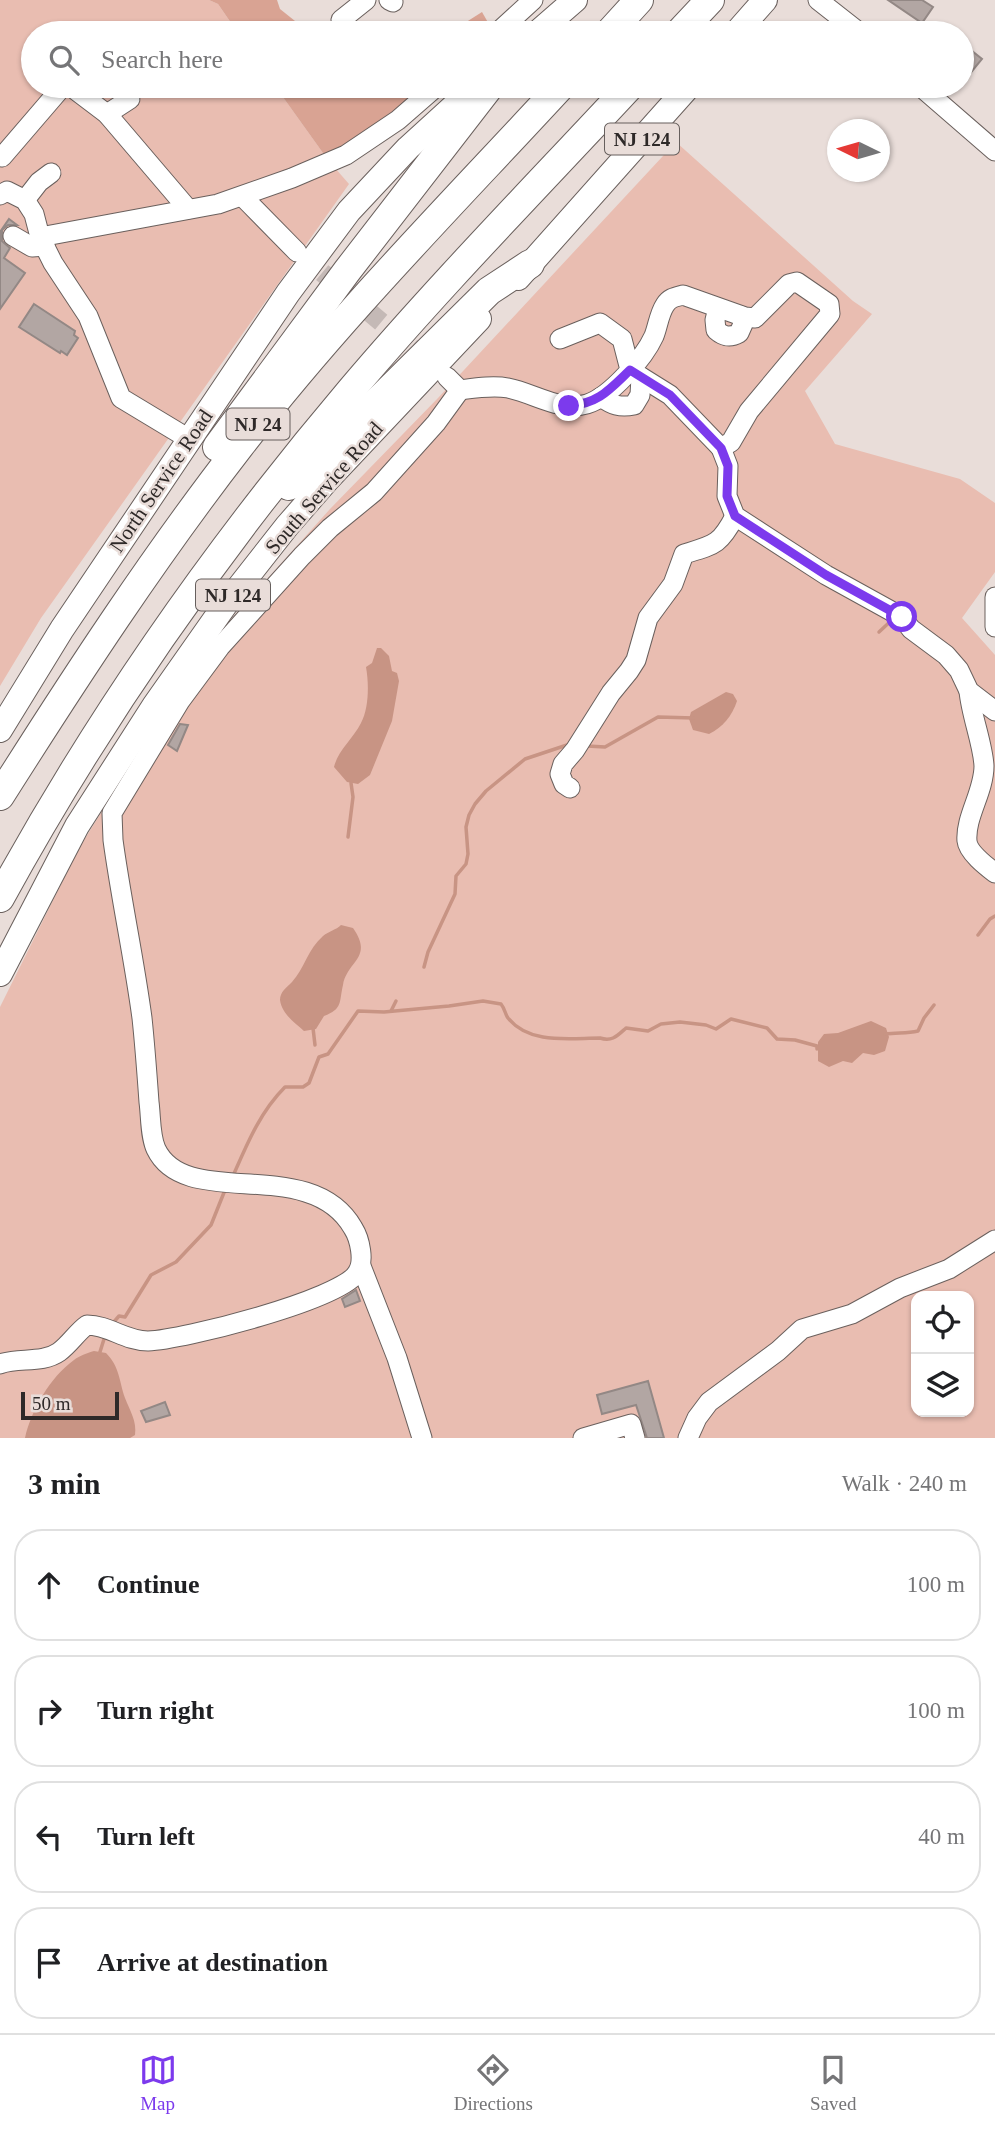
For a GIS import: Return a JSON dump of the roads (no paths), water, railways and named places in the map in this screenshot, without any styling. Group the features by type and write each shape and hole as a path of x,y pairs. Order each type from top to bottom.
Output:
{"highway":[{"path":"620,21 639,0"},
{"path":"690,21 710,0"},
{"path":"66,691 174,510 221,441 480,98"},
{"name":"NJ 24","path":"0,796 66,691 169,541 241,444 315,356 550,98"},
{"name":"NJ 24","path":"0,898 110,713 261,500 418,314 619,98"},
{"path":"261,500 297,481 489,291 530,264"}],"main road":[{"path":"549,17 575,0"},
{"path":"747,21 765,0"},
{"name":"North Service Road","path":"0,730 62,629 288,293 349,211 408,148 463,98"},
{"name":"South Service Road","path":"0,974 77,826 154,706 225,606 287,526 320,489 530,264 678,98"}],"street":[{"path":"341,20 366,0"},
{"path":"510,21 533,0"},
{"path":"818,0 845,21"},
{"path":"53,98 1,156 3,193 25,200 34,214 43,241 62,278 88,316 121,398 189,439"},
{"path":"86,98 107,114 188,209"},
{"path":"5,231 32,247 43,241 218,204 292,178 346,155 398,120 423,98"},
{"path":"934,98 995,151"},
{"path":"107,114 130,99"},
{"path":"25,200 39,181 51,173"},
{"path":"242,196 297,253"},
{"path":"422,1438 397,1358 361,1266 354,1228 327,1200 292,1188 204,1180 184,1175 167,1165 156,1149 151,1127 142,1017 113,840 113,813 180,701 220,647 302,556 330,528 374,492 436,423 453,383 508,388 569,406 586,404 601,397 635,373 665,305 673,297 683,295 741,316 755,318 789,284 797,282 829,304 830,314 749,411 731,442 721,448"},
{"path":"560,339 600,323 622,339 640,395 634,405 623,407 601,397"},
{"path":"635,373 670,395 721,448 728,466 727,496 735,516 826,575 902,617 911,629 946,655 958,670 969,691 984,765 981,791 968,830 967,843 973,853 995,873"},
{"path":"570,788 564,784 560,774 563,764 636,660 648,618 673,584 684,554 714,545 727,531 735,516"},
{"path":"995,597 995,627"},
{"path":"969,691 995,711"},
{"path":"688,1438 696,1418 709,1402 778,1351 802,1329 852,1314 900,1288 949,1269 995,1240"},
{"path":"0,1364 48,1357 59,1352 87,1325 146,1341 185,1337 317,1298 341,1287 356,1276 361,1266"},
{"path":"583,1438 631,1424 635,1438"}],"waterway":[{"path":"879,632 894,618"},
{"path":"587,746 605,747 658,717 694,718"},
{"path":"424,967 428,952 455,894 456,876 466,864 466,827 475,804 486,791 525,759 570,744"},
{"path":"348,837 353,797 351,783"},
{"path":"978,935 995,916"},
{"path":"391,1011 396,1001"},
{"path":"233,1176 268,1107 285,1087 303,1087 309,1083 319,1057 328,1054 358,1011 384,1012 483,1001 501,1004 508,1018 527,1033 564,1039 611,1039 626,1028 648,1031 661,1024 680,1022 716,1029 731,1019 767,1028 777,1039 795,1040 817,1046 817,1049"},
{"path":"885,1034 918,1031 934,1005"},
{"path":"313,1028 315,1045"},
{"path":"113,1323 119,1316 125,1317 151,1275 176,1262 211,1225 225,1190"},
{"path":"99,1355 105,1336"}],"tunnel":[{"path":"300,254 430,363"}]}
